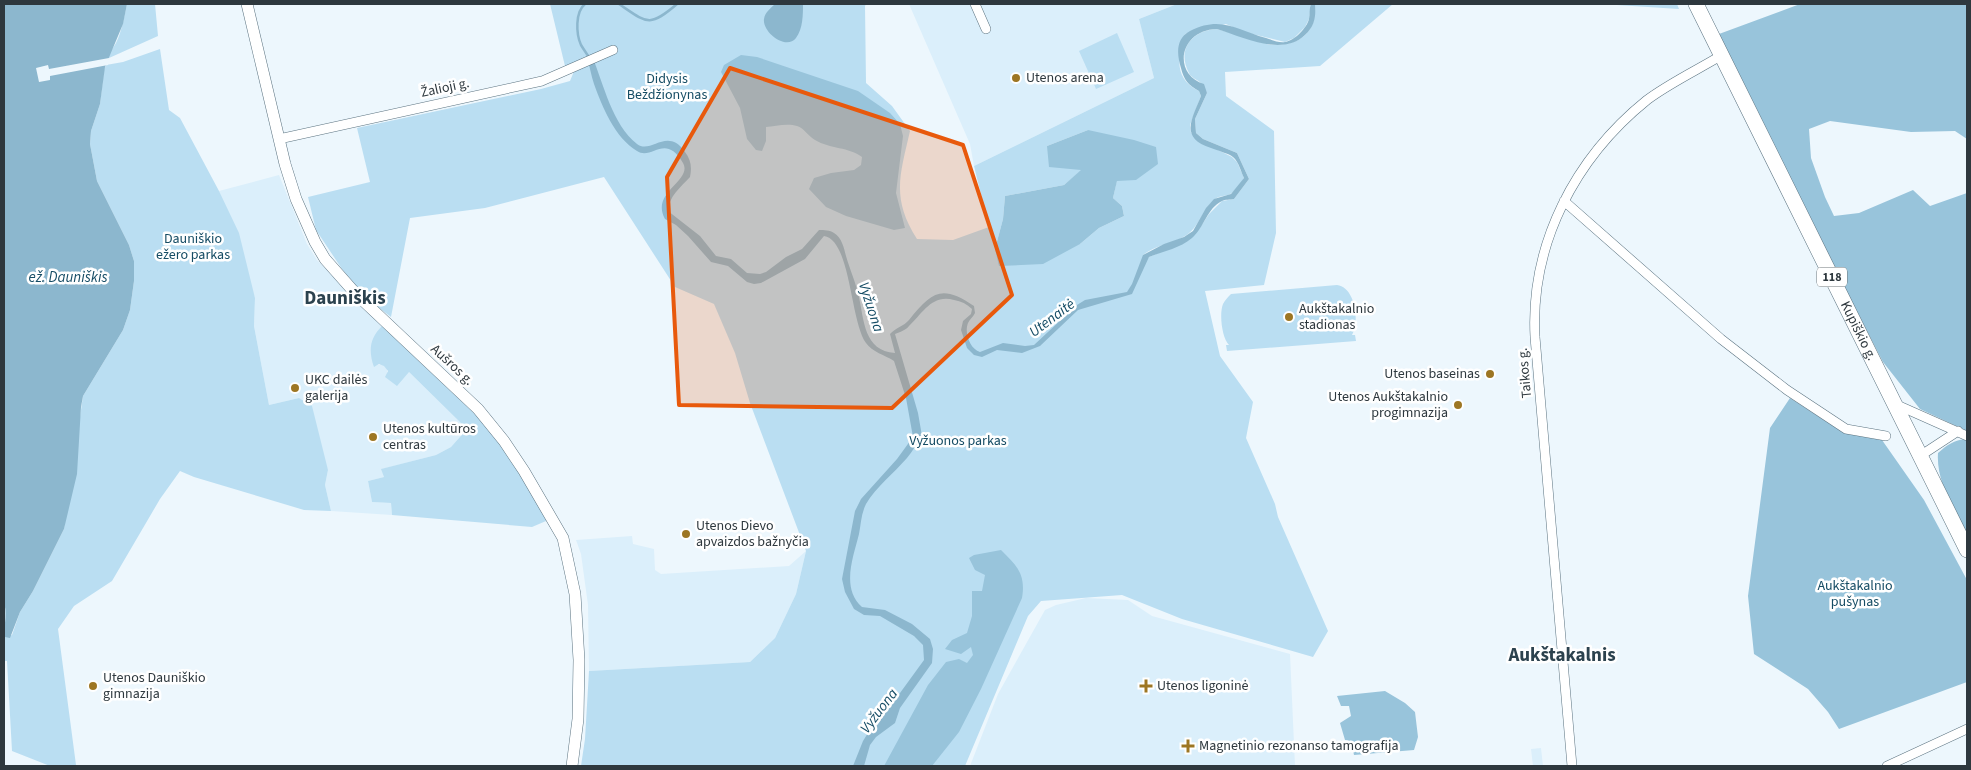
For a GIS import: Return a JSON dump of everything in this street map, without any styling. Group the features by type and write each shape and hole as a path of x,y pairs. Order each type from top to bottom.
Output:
{"main road":[{"name":"Kupiškio g.","path":"1696,4 1967,550"}],"street":[{"name":"Aušros g.","path":"248,4 279,139 296,199 315,242 325,259 380,318 478,409 504,441 524,471 563,538 575,594 579,660 578,719 572,766"},
{"path":"976,4 986,29"},
{"name":"Žalioji g.","path":"279,139 542,81 613,50"},
{"name":"Taikos g.","path":"1572,766 1534,317 1542,258 1552,227 1564,201 1577,178 1604,140 1649,99 1722,55"},
{"path":"1564,201 1721,339 1787,390 1846,429 1886,436"},
{"path":"1895,404 1967,436"},
{"path":"1920,456 1958,431"},
{"path":"1887,766 1967,728"}],"highlighted area":[{"path":"730,68 963,145 1012,295 892,408 679,405 667,177"}],"shaded area":[{"path":"909,4 1177,4 1139,19 1154,78 974,166 970,144"},
{"path":"279,175 307,244 317,260 382,326 374,366 382,364 387,368 387,374 409,372 467,429 451,447 436,455 382,469 384,477 368,481 372,502 391,503 392,515 331,511 325,485 328,470 299,398 269,405 254,326 255,298 219,191"},
{"path":"632,536 633,544 654,549 655,570 661,574 789,566 806,551 796,594 775,638 750,662 589,671 588,605 581,554 576,540"},
{"name":"Utenos ligoninė","path":"1086,598 1128,600 1152,616 1290,654 1295,766 970,766 998,694 1045,610 1056,605"},
{"path":"1541,748 1543,766 1533,766 1531,749"}],"green space":[{"path":"127,4 155,4 158,36 109,58 120,34"},
{"name":"Vyžuonos parkas","path":"550,4 866,4 866,83 892,106 910,131 903,161 900,186 904,211 917,239 953,240 989,227 974,166 1154,78 1139,19 1177,4 1311,4 1309,19 1305,27 1294,38 1285,42 1244,32 1226,24 1185,34 1179,59 1181,73 1191,86 1199,91 1201,96 1190,125 1191,133 1232,157 1237,162 1244,178 1233,192 1217,198 1210,204 1190,233 1143,255 1144,264 1149,257 1166,250 1199,229 1209,214 1222,201 1234,199 1249,179 1237,153 1203,139 1196,133 1195,119 1207,93 1201,83 1190,75 1185,64 1186,49 1189,42 1201,33 1217,29 1268,44 1283,45 1299,40 1310,30 1315,14 1315,4 1393,4 1320,66 1225,72 1226,96 1274,131 1276,233 1264,285 1205,291 1220,356 1253,402 1246,438 1328,631 1313,657 1182,619 1122,595 1041,601 1028,616 965,766 581,766 585,739 589,671 750,662 775,638 796,594 806,551 750,403 735,353 714,304 675,287 604,177 485,208 410,218 391,317 365,297 342,269 316,230 308,197 370,182 357,128 541,89 570,81 577,64 565,66","holes":["1088,130 1117,180 1113,198 1122,206 1124,216 1099,228 1080,244 995,249 1003,219 1005,196 1064,185 1082,170 1047,146"]},
{"path":"1601,4 1677,4 1679,9"},
{"path":"1800,4 1967,4 1967,139 1955,131 1911,132 1830,121 1809,129 1811,158 1834,216 1859,213 1913,190 1930,206 1967,193 1967,431 1920,409 1883,362 1792,185 1719,34"},
{"path":"1117,33 1134,72 1096,89 1079,51"},
{"name":"Dauniškio ežero parkas","path":"160,49 169,110 180,118 239,233 255,298 254,326 269,405 299,398 312,406 328,470 325,485 331,511 304,510 194,477 180,471 160,499 112,581 74,606 58,629 76,765 50,766 12,751 7,661 4,661 4,604 6,612 5,637 12,635 20,612 33,591 64,529 83,396 123,330 130,310 134,281 134,261 129,245 97,181 90,144 91,131 100,104 104,70 106,65 123,62"},
{"path":"741,55 757,57 858,91 890,113 900,124 903,136 896,193 905,228 894,230 846,216 826,207 809,189 814,178 831,173 854,170 861,165 862,157 857,154 821,143 813,139 800,127 793,125 766,127 766,141 762,151 756,150 747,139 740,108 721,72 724,65"},
{"path":"1088,130 1156,147 1158,164 1136,180 1117,181 1113,198 1122,206 1124,216 1099,228 1080,244 1043,264 999,266 995,249 1003,219 1005,196 1064,185 1081,170 1049,167 1047,146"},
{"name":"Aukštakalnio stadionas","path":"1337,285 1343,287 1352,298 1356,322 1352,335 1355,335 1356,341 1227,351 1226,345 1229,345 1223,332 1221,314 1223,304 1231,294"},
{"path":"382,326 480,419 530,485 544,512 546,521 532,527 392,515 391,503 372,502 368,481 384,477 381,469 436,455 451,447 467,429 409,372 397,386 385,377 388,371 384,366 379,364 374,367 371,345 375,335"},
{"name":"Aukštakalnio pušynas","path":"1790,398 1844,433 1882,440 1924,500 1967,580 1967,682 1839,729 1828,712 1808,689 1754,654 1748,596 1770,428"},
{"path":"1966,439 1967,533 1943,485 1938,464 1938,453 1951,443"},
{"path":"1001,550 1019,571 1023,583 1022,598 981,689 959,732 932,766 884,766 928,685 946,662 959,659 967,663 973,655 971,647 961,654 945,649 952,640 967,633 972,616 972,591 982,591 985,575 975,570 969,558 974,555"},
{"path":"1385,691 1405,703 1415,712 1418,737 1414,750 1354,755 1351,741 1345,740 1340,723 1351,716 1349,706 1341,706 1337,696"}],"water":[{"name":"ež. Dauniškis","path":"4,4 127,4 123,24 105,67 100,104 91,131 90,144 97,181 129,245 134,261 134,281 130,310 123,330 83,396 77,474 64,529 33,591 20,612 10,638 5,637 6,612 4,604"},
{"path":"775,4 803,4 800,30 792,41 786,42 776,38 764,24 768,10"},
{"path":"1311,4 1315,4 1313,24 1305,35 1296,41 1274,45 1250,40 1217,29 1204,31 1194,37 1188,44 1184,53 1187,71 1194,79 1204,84 1207,93 1195,119 1196,133 1203,139 1237,153 1249,179 1234,199 1223,200 1213,208 1200,229 1187,242 1149,257 1132,294 1078,310 1040,346 1022,353 997,350 982,357 974,355 967,348 961,330 963,321 971,314 972,309 964,303 954,300 946,299 934,302 906,329 895,334 918,413 922,436 907,458 880,486 866,504 850,572 850,582 852,591 862,607 885,610 912,624 930,639 933,649 932,663 900,708 895,723 876,737 870,745 864,766 853,766 863,741 871,728 884,715 924,660 923,645 914,636 880,616 864,615 854,609 845,592 842,579 855,511 861,499 897,459 913,437 906,398 894,361 875,351 866,343 856,318 845,266 840,251 833,241 824,236 805,259 761,283 754,284 747,282 728,266 711,262 688,236 676,225 665,219 662,210 663,201 682,176 683,163 670,149 664,148 643,153 637,151 622,138 610,121 601,102 587,58 592,56 615,115 628,136 642,146 672,141 689,158 690,177 670,201 668,211 700,236 716,256 731,259 747,273 760,274 802,249 819,230 831,231 837,235 842,243 858,292 867,333 877,347 895,353 890,334 907,322 931,297 945,293 963,299 974,306 975,313 968,323 967,336 973,348 980,352 1003,343 1025,346 1034,345 1077,305 1085,300 1127,292 1143,255 1164,244 1184,237 1193,231 1206,208 1214,199 1231,194 1244,178 1237,162 1228,154 1201,144 1191,133 1192,120 1201,96 1199,91 1187,82 1184,76 1178,48 1182,38 1185,34 1201,26 1220,24 1276,41 1289,41 1296,37 1306,26"}],"pier":[{"path":"109,58 108,65 50,76 50,80 39,82 36,68 48,65 49,69"}],"waterway":[{"name":"Vyžuona","path":"585,4 579,12 577,29 581,45 590,59"},
{"name":"Vyžuona","path":"619,4 642,19 648,20 660,17 677,4"}],"place":[{"name":"Utenos arena","path":"1016,78"},
{"name":"Aukštakalnio stadionas","path":"1289,317"},
{"name":"Utenos baseinas","path":"1490,374"},
{"name":"UKC dailės galerija","path":"295,388"},
{"name":"Utenos Aukštakalnio progimnazija","path":"1458,405"},
{"name":"Utenos kultūros centras","path":"373,437"},
{"name":"Utenos Dievo apvaizdos bažnyčia","path":"686,534"},
{"name":"Utenos Dauniškio gimnazija","path":"93,686"},
{"name":"Utenos ligoninė","path":"1146,686"},
{"name":"Magnetinio rezonanso tamografija","path":"1188,746"}],"district":[{"name":"Dauniškis","path":"345,298"},
{"name":"Aukštakalnis","path":"1562,655"}],"park label":[{"name":"Didysis Beždžionynas","path":"667,88"}],"water label":[{"name":"Utenaitė","path":"1052,318"}]}
